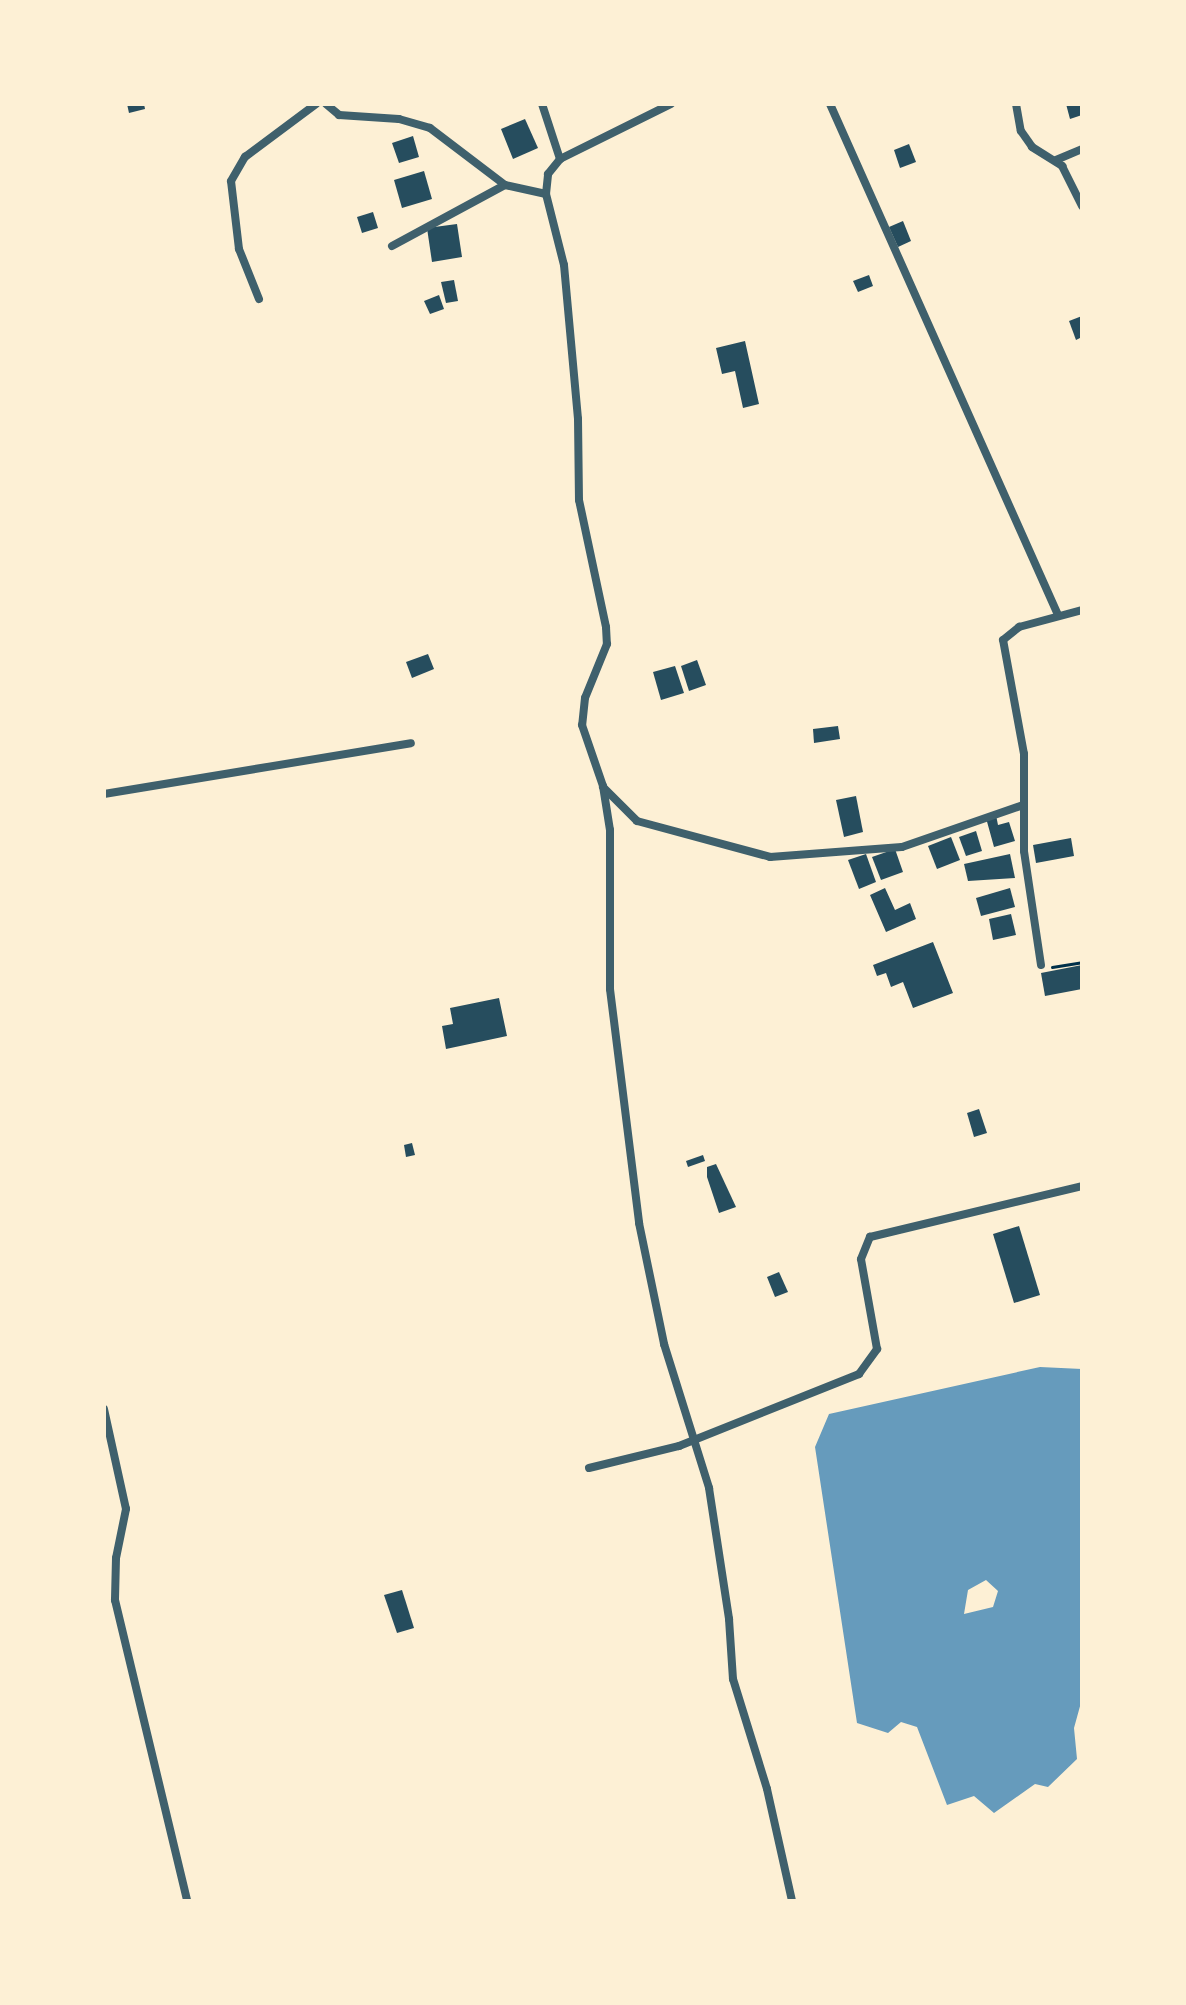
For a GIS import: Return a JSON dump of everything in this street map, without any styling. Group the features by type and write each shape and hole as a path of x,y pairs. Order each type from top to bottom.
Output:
{"street":[{"path":"259,299 239,249 231,181 245,157 316,104"},
{"path":"326,104 339,115 399,119 430,128 505,185 546,194"},
{"path":"542,104 560,159"},
{"path":"671,104 560,159 548,174 546,194 564,265 578,419 579,500 606,627 607,644 585,698 582,725 603,786 610,830 610,989 639,1223 664,1344 709,1488 733,1679 767,1789 792,1901"},
{"path":"830,104 1058,615"},
{"path":"1016,104 1027,139 1056,160 1072,179 1082,206"},
{"path":"1056,160 1082,149"},
{"path":"392,246 505,185"},
{"path":"1041,965 1028,888 1023,805 1024,754 1003,640 1019,627 1082,610"},
{"path":"104,794 411,743"},
{"path":"603,786 637,821 770,857 902,847 1023,805"},
{"path":"589,1468 692,1440 859,1374 871,1363 876,1333 861,1259 870,1237 1082,1186"},
{"path":"104,1409 126,1509 116,1558 115,1600 187,1901"}],"path":[{"path":"1041,965 1082,962"}],"water":[{"path":"1040,1367 1082,1369 1082,1699 1074,1728 1077,1759 1048,1787 1035,1784 994,1813 974,1796 947,1805 917,1727 901,1722 888,1733 857,1723 815,1447 829,1414","holes":["986,1580 998,1591 993,1607 964,1614 968,1590"]}],"building":[{"path":"127,104 144,104 145,109 129,113"},
{"path":"1066,104 1082,104 1082,115 1070,119"},
{"path":"525,119 538,148 513,159 501,129"},
{"path":"413,136 419,157 399,163 392,143"},
{"path":"909,144 916,162 900,168 894,150"},
{"path":"424,171 432,199 402,208 394,180"},
{"path":"373,212 378,228 362,233 357,217"},
{"path":"903,221 911,241 898,247 889,227"},
{"path":"457,224 462,257 432,262 427,228"},
{"path":"869,275 873,286 858,292 853,281"},
{"path":"454,280 458,301 446,303 441,282"},
{"path":"439,295 444,309 430,314 424,301"},
{"path":"1082,316 1082,337 1076,340 1069,321"},
{"path":"745,341 759,404 743,408 735,371 722,374 716,348"},
{"path":"428,654 434,669 412,678 406,662"},
{"path":"697,660 706,685 689,691 681,666"},
{"path":"675,666 684,693 661,700 653,672"},
{"path":"838,726 840,739 814,743 813,729"},
{"path":"856,796 863,832 844,837 836,800"},
{"path":"996,815 998,825 1009,822 1015,841 994,847 986,818"},
{"path":"976,831 982,851 966,856 959,837"},
{"path":"951,837 960,860 937,869 928,846"},
{"path":"1071,838 1074,856 1036,863 1033,845"},
{"path":"895,849 903,872 881,880 872,857"},
{"path":"866,854 876,882 859,889 848,860"},
{"path":"1010,854 1015,878 968,881 964,864"},
{"path":"885,888 895,910 910,903 916,919 886,932 870,895"},
{"path":"1010,888 1015,907 981,916 976,898"},
{"path":"1011,914 1016,935 993,940 989,919"},
{"path":"933,942 953,993 913,1008 903,982 891,987 886,973 877,976 873,965"},
{"path":"1082,965 1082,989 1045,996 1041,973"},
{"path":"499,998 507,1036 446,1049 442,1026 453,1024 450,1008"},
{"path":"979,1109 987,1133 974,1137 967,1113"},
{"path":"412,1143 415,1155 406,1157 404,1145"},
{"path":"703,1155 705,1161 688,1167 686,1161"},
{"path":"716,1164 736,1207 719,1213 707,1177 707,1167"},
{"path":"1019,1226 1040,1295 1014,1303 993,1234"},
{"path":"779,1272 788,1292 775,1297 767,1277"},
{"path":"402,1590 414,1628 397,1633 384,1595"}]}
